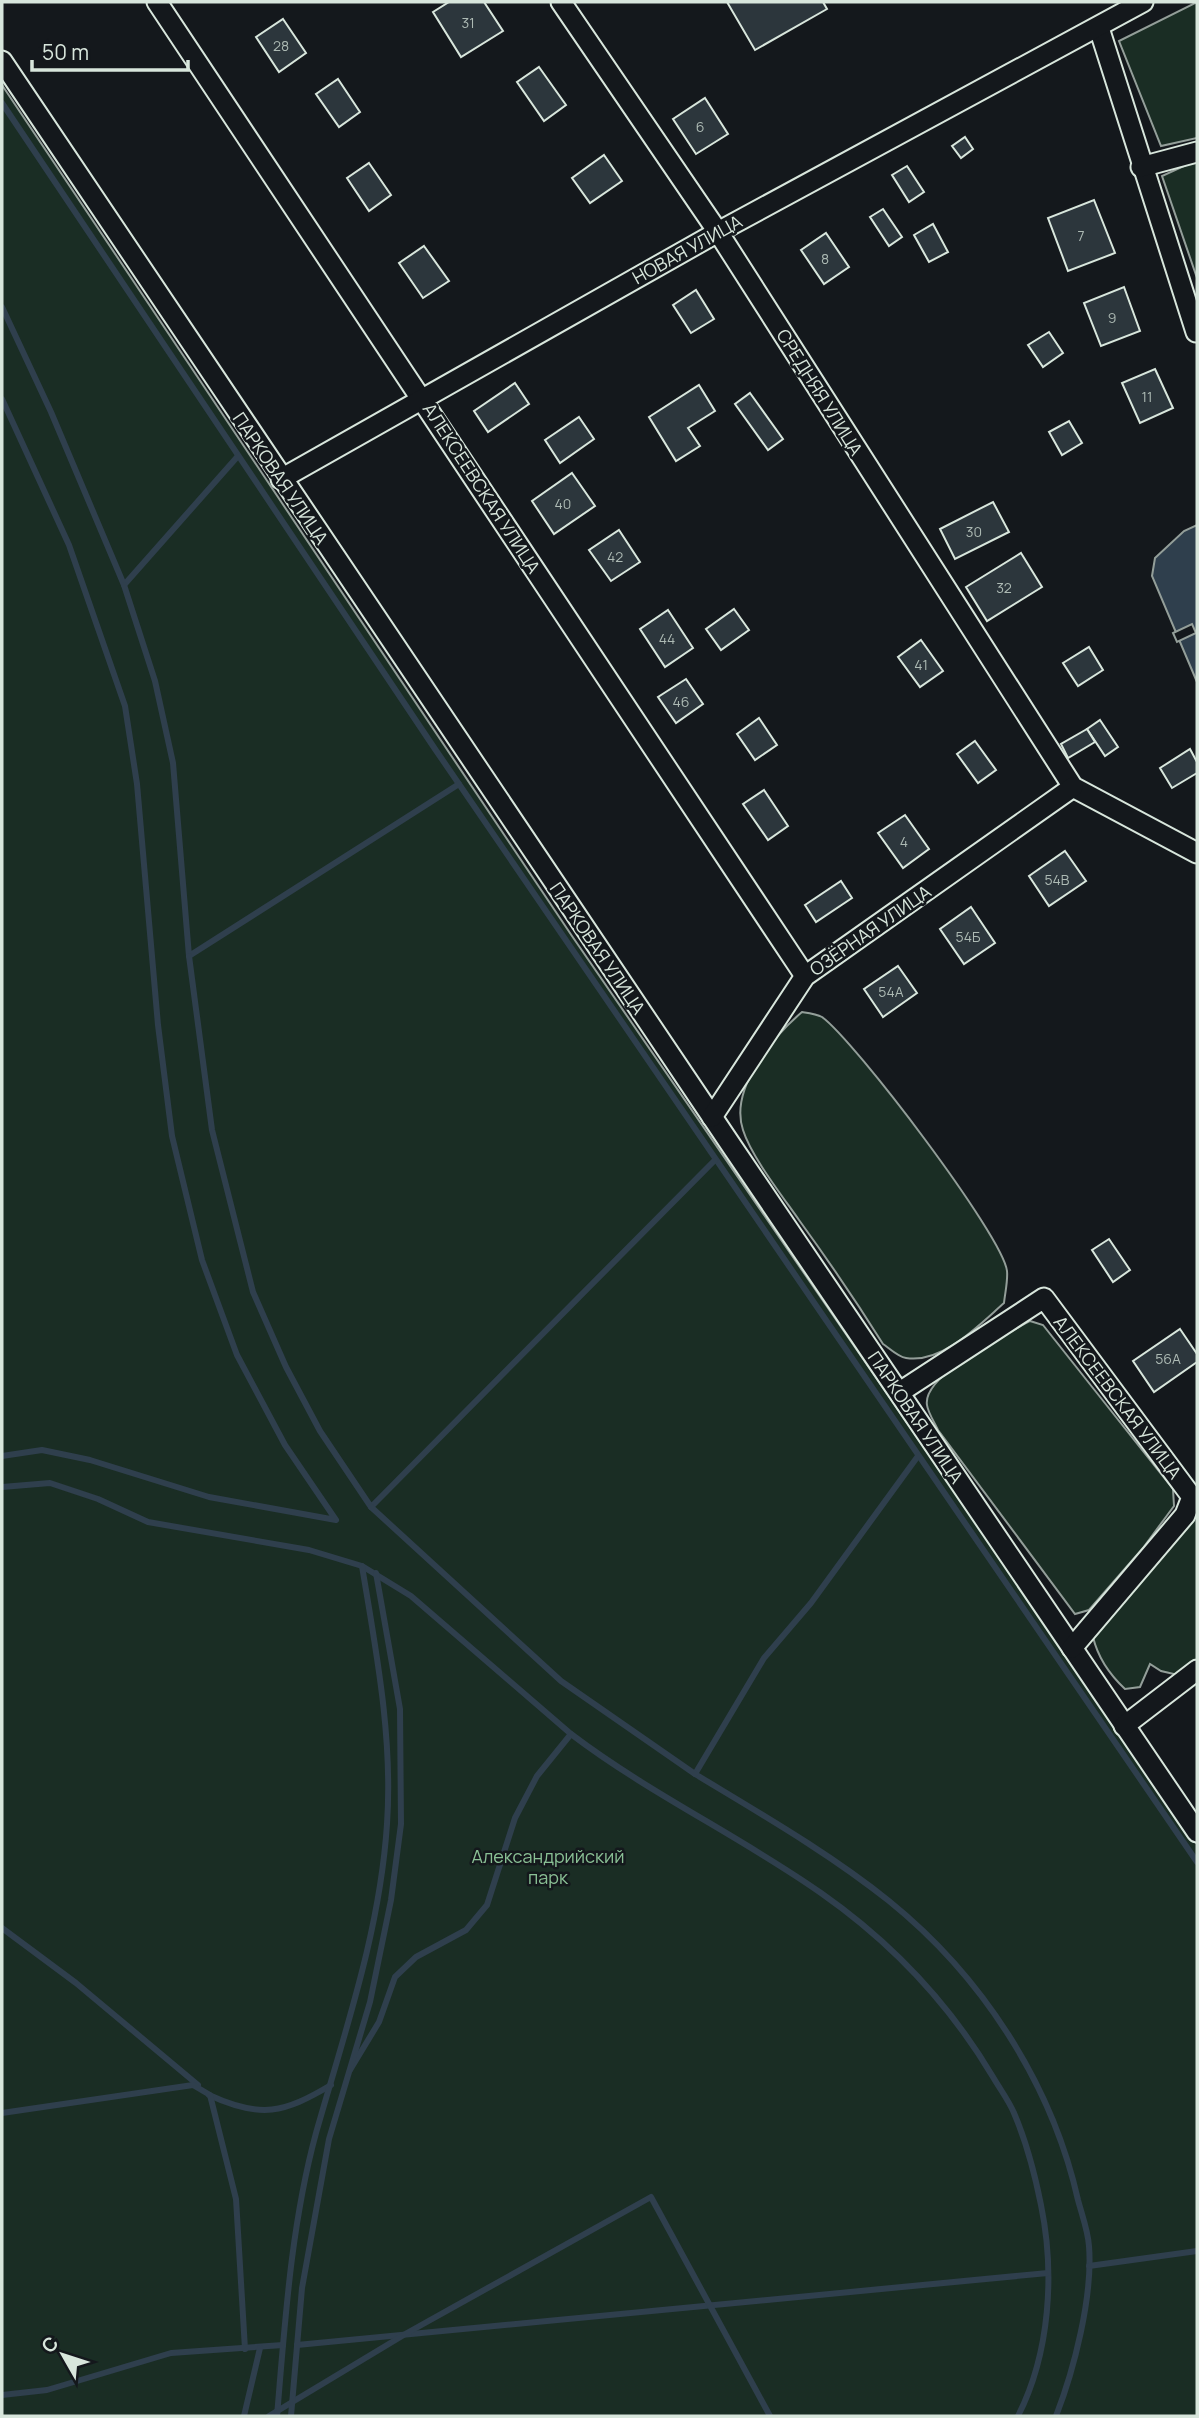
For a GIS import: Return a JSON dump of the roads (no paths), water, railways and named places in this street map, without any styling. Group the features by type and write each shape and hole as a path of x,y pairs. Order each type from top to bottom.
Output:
{"street":[{"name":"АЛЕКСЕЕВСКАЯ УЛИЦА","path":"157,2 805,976"},
{"name":"СРЕДНЯЯ УЛИЦА","path":"561,2 718,232 1073,787"},
{"name":"НОВАЯ УЛИЦА","path":"281,479 718,232 1143,2"},
{"path":"1099,28 1141,167 1196,332"},
{"name":"ПАРКОВАЯ УЛИЦА","path":"2,61 281,479 1197,1832"},
{"path":"1141,167 1197,152"},
{"path":"1073,787 1197,853"},
{"name":"ОЗЁРНАЯ УЛИЦА","path":"712,1117 805,976 1073,787"},
{"name":"АЛЕКСЕЕВСКАЯ УЛИЦА","path":"900,1392 1044,1298 1192,1497 1185,1516 1072,1648"},
{"path":"1124,1726 1197,1670"}],"water":[{"path":"1197,525 1197,682 1152,576 1155,558 1184,531"}],"waterway":[{"path":"2,103 435,749 1197,1862"},
{"path":"2,307 51,412 124,585 238,456"},
{"path":"2,399 69,545 125,706 137,784 158,1025 172,1136 202,1260 237,1355 285,1445 336,1520 209,1497 90,1460 42,1450 2,1456"},
{"path":"124,585 155,681 173,763 189,956 459,784"},
{"path":"189,956 212,1130 253,1292 286,1367 320,1431 371,1507 715,1160"},
{"path":"918,1456 811,1603 764,1658 695,1774 843,1867 889,1901 923,1931 983,1998 1009,2035 1031,2074 1051,2115 1066,2157 1089,2246 1088,2287 1081,2332 1056,2416"},
{"path":"2,1487 50,1483 98,1499 148,1522 309,1550 362,1566 411,1596 571,1734 537,1776 515,1818 487,1905 466,1930 416,1957 395,1977 379,2022 350,2070"},
{"path":"371,1507 561,1681 695,1774"},
{"path":"277,2416 290,2274 300,2203 316,2133 360,1980 383,1864 388,1759 378,1662 362,1566"},
{"path":"291,2416 302,2288 329,2139 370,2002 391,1900 401,1824 400,1709 376,1573"},
{"path":"571,1734 632,1776 790,1872 847,1912 895,1953 917,1976 976,2050 1010,2104 1018,2124 1033,2170 1045,2231 1048,2258 1047,2312 1037,2366 1018,2416"},
{"path":"2,1928 76,1983 198,2085"},
{"path":"2,2113 193,2085 210,2095 236,2199 245,2349"},
{"path":"209,2095 243,2108 272,2110 299,2102 331,2085"},
{"path":"269,2416 407,2333 651,2197 770,2416"},
{"path":"1089,2266 1197,2251"},
{"path":"297,2345 1048,2273"},
{"path":"2,2395 47,2390 171,2353 283,2345"},
{"path":"244,2416 260,2348"}],"park label":[{"name":"Александрийский парк","path":"548,1866"}]}
